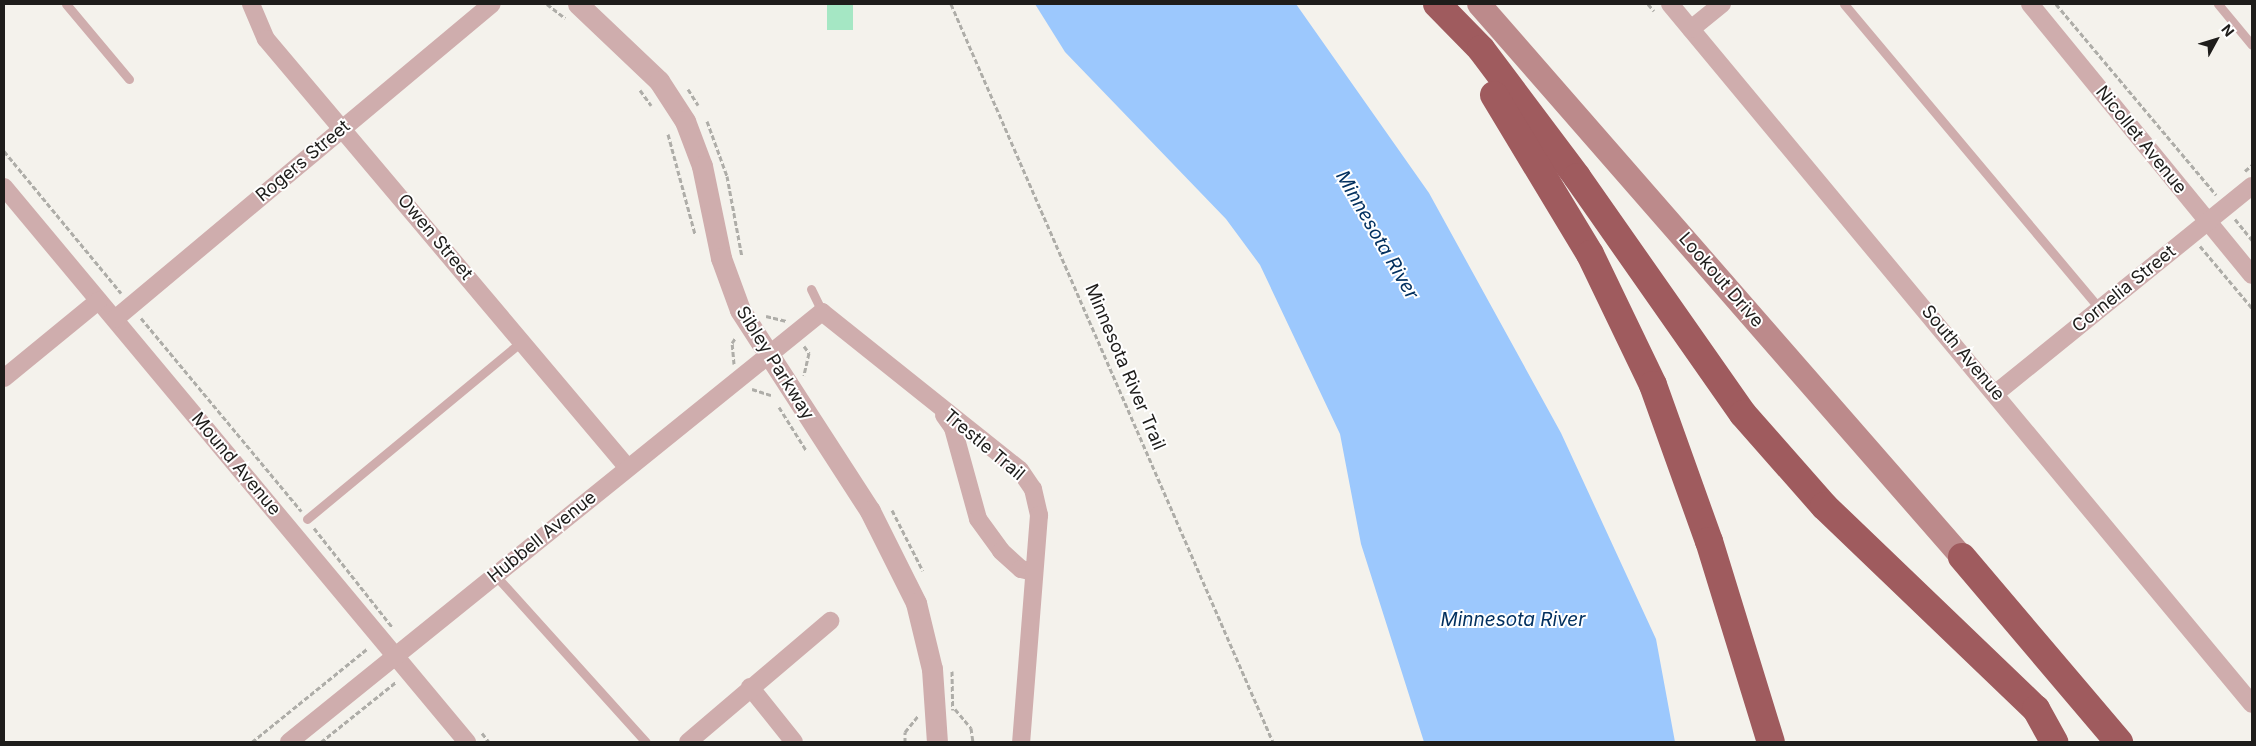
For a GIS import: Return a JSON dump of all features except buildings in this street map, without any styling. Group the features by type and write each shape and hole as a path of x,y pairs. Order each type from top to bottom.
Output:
{"highway":[{"path":"1426,4 1515,125 1623,318 1679,452 1771,742"},
{"path":"1438,4 1481,49 1577,176 1743,414 1824,506 2036,710 2054,742"},
{"path":"1962,557 2108,742"},
{"path":"1962,557 2119,742"}],"main road":[{"name":"Lookout Drive","path":"1479,4 1962,557"}],"street":[{"name":"Owen Street","path":"251,4 266,39 344,127 627,467"},
{"name":"Rogers Street","path":"115,320 492,4"},
{"name":"Sibley Parkway","path":"578,4 659,81 686,121 702,166 728,283 768,356 874,519 916,603 932,669 937,742"},
{"name":"South Avenue","path":"1670,4 1996,393 2252,704"},
{"path":"1691,29 1722,4"},
{"name":"Nicollet Avenue","path":"2030,4 2252,275"},
{"name":"Cornelia Street","path":"1996,393 2191,235 2203,215 2245,181"},
{"name":"Mound Avenue","path":"4,187 468,742"},
{"path":"4,378 98,301"},
{"name":"Hubbell Avenue","path":"289,742 398,657 627,467 768,356 797,336 822,312"},
{"name":"Trestle Trail","path":"822,312 1020,470 1033,489 1039,516 1021,742"},
{"name":"Trestle Trail","path":"938,406 953,428 978,519 1001,551 1021,569 1034,572"},
{"path":"688,742 750,687 830,621"},
{"path":"750,687 794,742"}],"lane":[{"path":"66,4 128,79"},
{"path":"1844,4 2100,309"},
{"path":"2218,4 2252,44"},
{"path":"811,289 822,312"},
{"path":"307,519 522,341"},
{"path":"495,575 646,742"}],"path":[{"name":"Minnesota River Trail","path":"951,4 1273,742"},
{"path":"1648,4 1661,19"},
{"path":"2056,4 2252,240"},
{"path":"2245,181 2252,165"},
{"path":"2203,215 2220,201 2223,189"},
{"path":"2191,235 2252,308"},
{"path":"321,742 409,671"},
{"path":"955,709 972,728 973,742"}],"green space":[{"path":"827,4 853,4 853,30 827,30"}],"water":[{"name":"Minnesota River","path":"1035,4 1296,4 1429,193 1561,433 1656,639 1675,742 1424,742 1361,544 1340,434 1260,265 1226,219 1065,52"}]}
